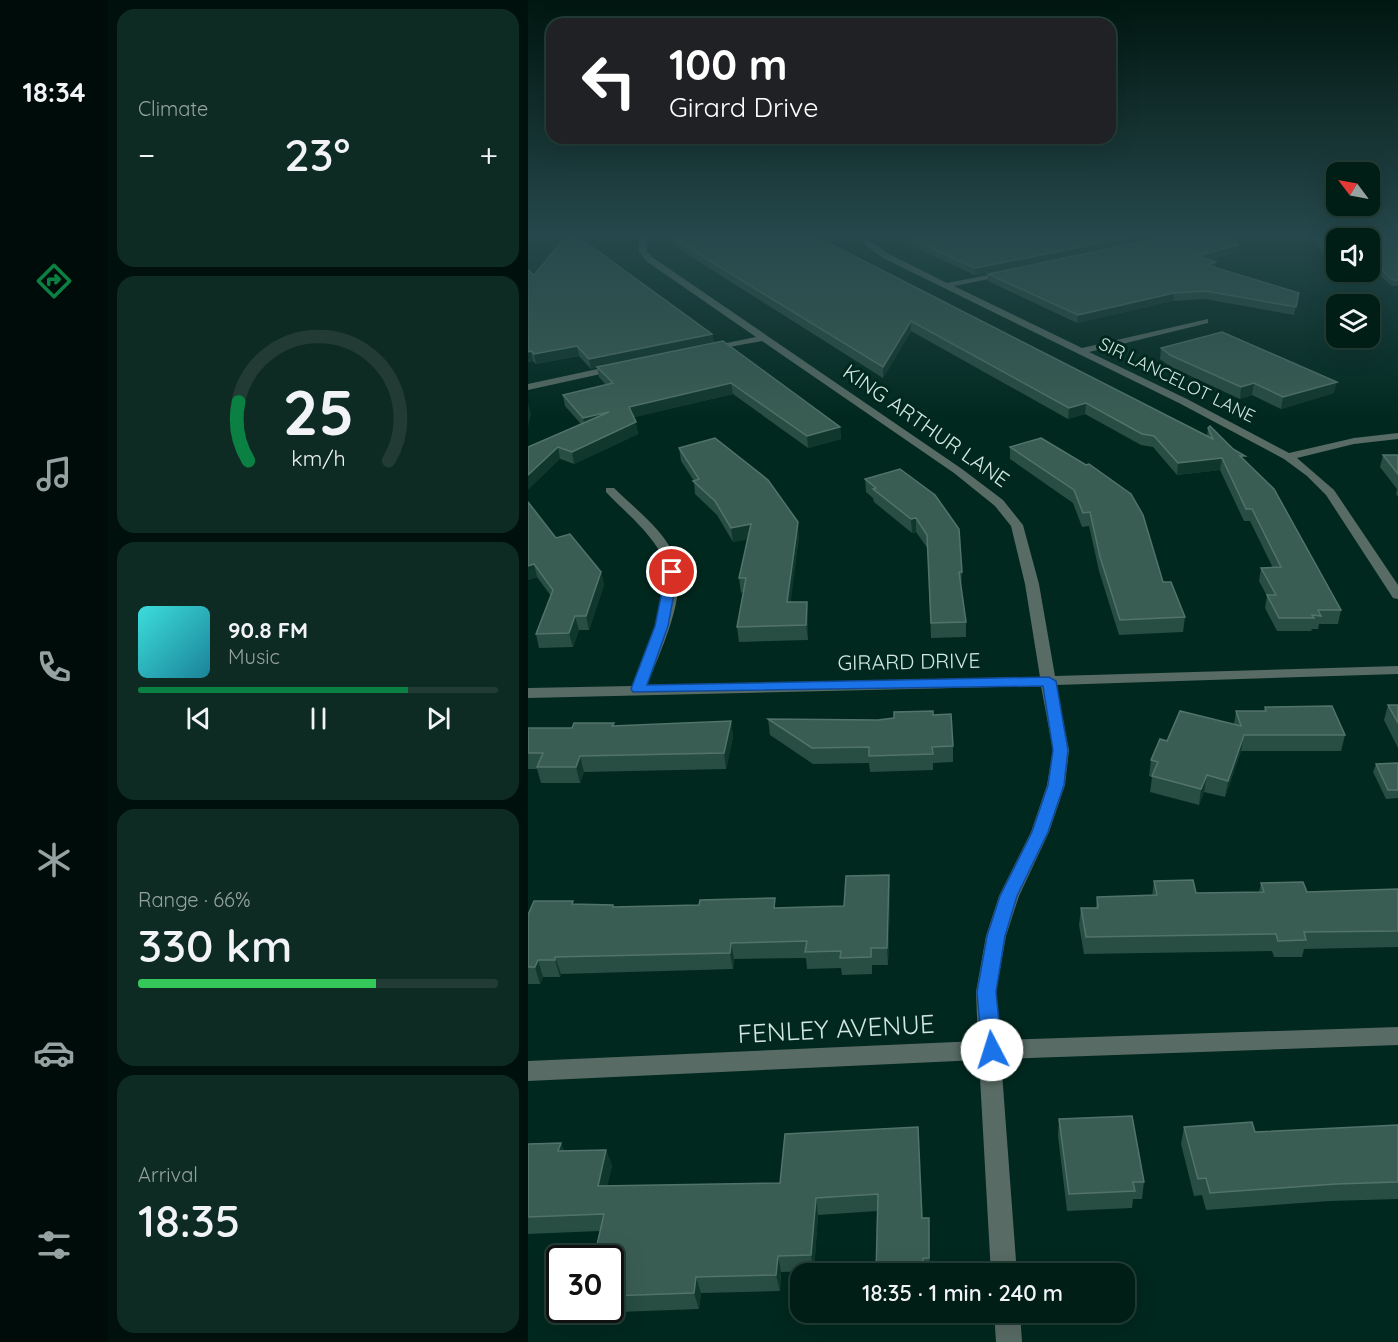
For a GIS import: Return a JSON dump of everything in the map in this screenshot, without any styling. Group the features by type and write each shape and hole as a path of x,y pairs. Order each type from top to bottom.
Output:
{"street":[{"name":"KING ARTHUR LANE","path":"703,297 900,431 999,503 1017,525 1024,548 1061,750 1056,785 1040,832 1009,896 996,936 986,992 992,1050 993,1125 1003,1263"},
{"name":"SIR LANCELOT LANE","path":"971,297 1269,444 1288,457 1311,474 1330,493 1398,595"},
{"path":"1081,351 1205,321"},
{"path":"693,352 763,338"},
{"path":"528,387 624,366"},
{"path":"1288,457 1354,441 1398,436"},
{"path":"610,490 668,556 672,572 662,626 638,689"},
{"name":"GIRARD DRIVE","path":"528,693 1398,670"},
{"name":"FENLEY AVENUE","path":"528,1071 992,1050 1398,1036"},
{"path":"1008,1323 1009,1342"}],"building":[{"path":"528,297 660,297 712,334 589,359 577,346 534,354 531,351 528,352"},
{"path":"768,297 934,297 1213,439 1208,428 1210,426 1233,449 1245,456 1240,456 1274,489 1341,610 1318,610 1321,616 1312,615 1314,618 1279,618 1267,595 1276,595 1261,568 1281,567 1252,509 1246,509 1222,458 1178,463 1154,436 1142,434 1086,403 1069,408 911,321 883,367"},
{"path":"1038,297 1158,297 1078,315"},
{"path":"1238,297 1298,297 1296,307"},
{"path":"1222,332 1337,382 1283,397 1254,383 1241,387 1170,355 1161,348"},
{"path":"723,341 840,427 807,436 731,383 629,407 636,422 572,452 558,447 528,475 528,447 609,412 583,418 563,395 613,383 597,367"},
{"path":"715,438 768,480 798,522 787,602 807,602 806,625 737,627 746,578 739,578 751,524 731,528 715,501 693,481 699,479 679,448"},
{"path":"1041,438 1086,465 1089,464 1131,494 1143,515 1163,582 1171,582 1185,617 1120,620 1100,557 1090,512 1083,513 1074,490 1010,447"},
{"path":"1383,455 1398,455 1398,474"},
{"path":"900,469 935,495 959,529 962,572 959,572 966,622 931,623 927,535 916,518 911,519 873,489 876,488 865,479"},
{"path":"528,502 556,538 570,534 601,572 586,616 575,616 569,633 536,634 553,590 534,564 528,566"},
{"path":"1388,705 1398,705 1398,723"},
{"path":"1332,706 1345,735 1244,735 1228,781 1207,775 1201,789 1152,776 1158,762 1151,760 1160,739 1167,741 1180,711 1241,726 1236,711 1266,711 1265,707"},
{"path":"933,711 933,715 951,714 953,746 932,747 933,754 869,756 869,747 812,748 768,719 878,720 894,718 894,712"},
{"path":"731,721 724,753 580,756 576,767 537,767 543,753 528,753 528,728 572,728 574,723 614,723 612,726"},
{"path":"1398,763 1398,790 1388,790 1376,764"},
{"path":"889,875 887,948 871,948 871,957 840,958 841,951 805,952 807,941 731,943 730,953 555,957 555,960 538,960 535,967 528,967 528,915 534,901 573,901 572,904 613,905 613,907 699,905 700,900 775,898 774,908 844,906 846,876"},
{"path":"1193,880 1196,893 1264,892 1261,883 1303,882 1307,892 1398,889 1398,931 1304,932 1306,940 1278,941 1276,934 1086,937 1081,908 1098,908 1097,897 1157,895 1154,881"},
{"path":"1132,1116 1144,1182 1133,1182 1135,1191 1069,1194 1059,1119"},
{"path":"1252,1122 1255,1132 1398,1125 1398,1182 1210,1193 1206,1178 1198,1179 1184,1127"},
{"path":"918,1127 922,1218 929,1218 929,1258 923,1258 923,1263 876,1263 878,1194 816,1198 811,1255 778,1256 776,1275 696,1277 694,1293 624,1296 624,1245 597,1245 604,1214 528,1217 528,1144 561,1143 558,1151 606,1150 598,1186 780,1183 785,1134"}],"route":[{"path":"672,572 662,626 638,689 1049,681 1061,750 1056,785 1040,832 1009,896 996,936 986,992 992,1050"}]}
